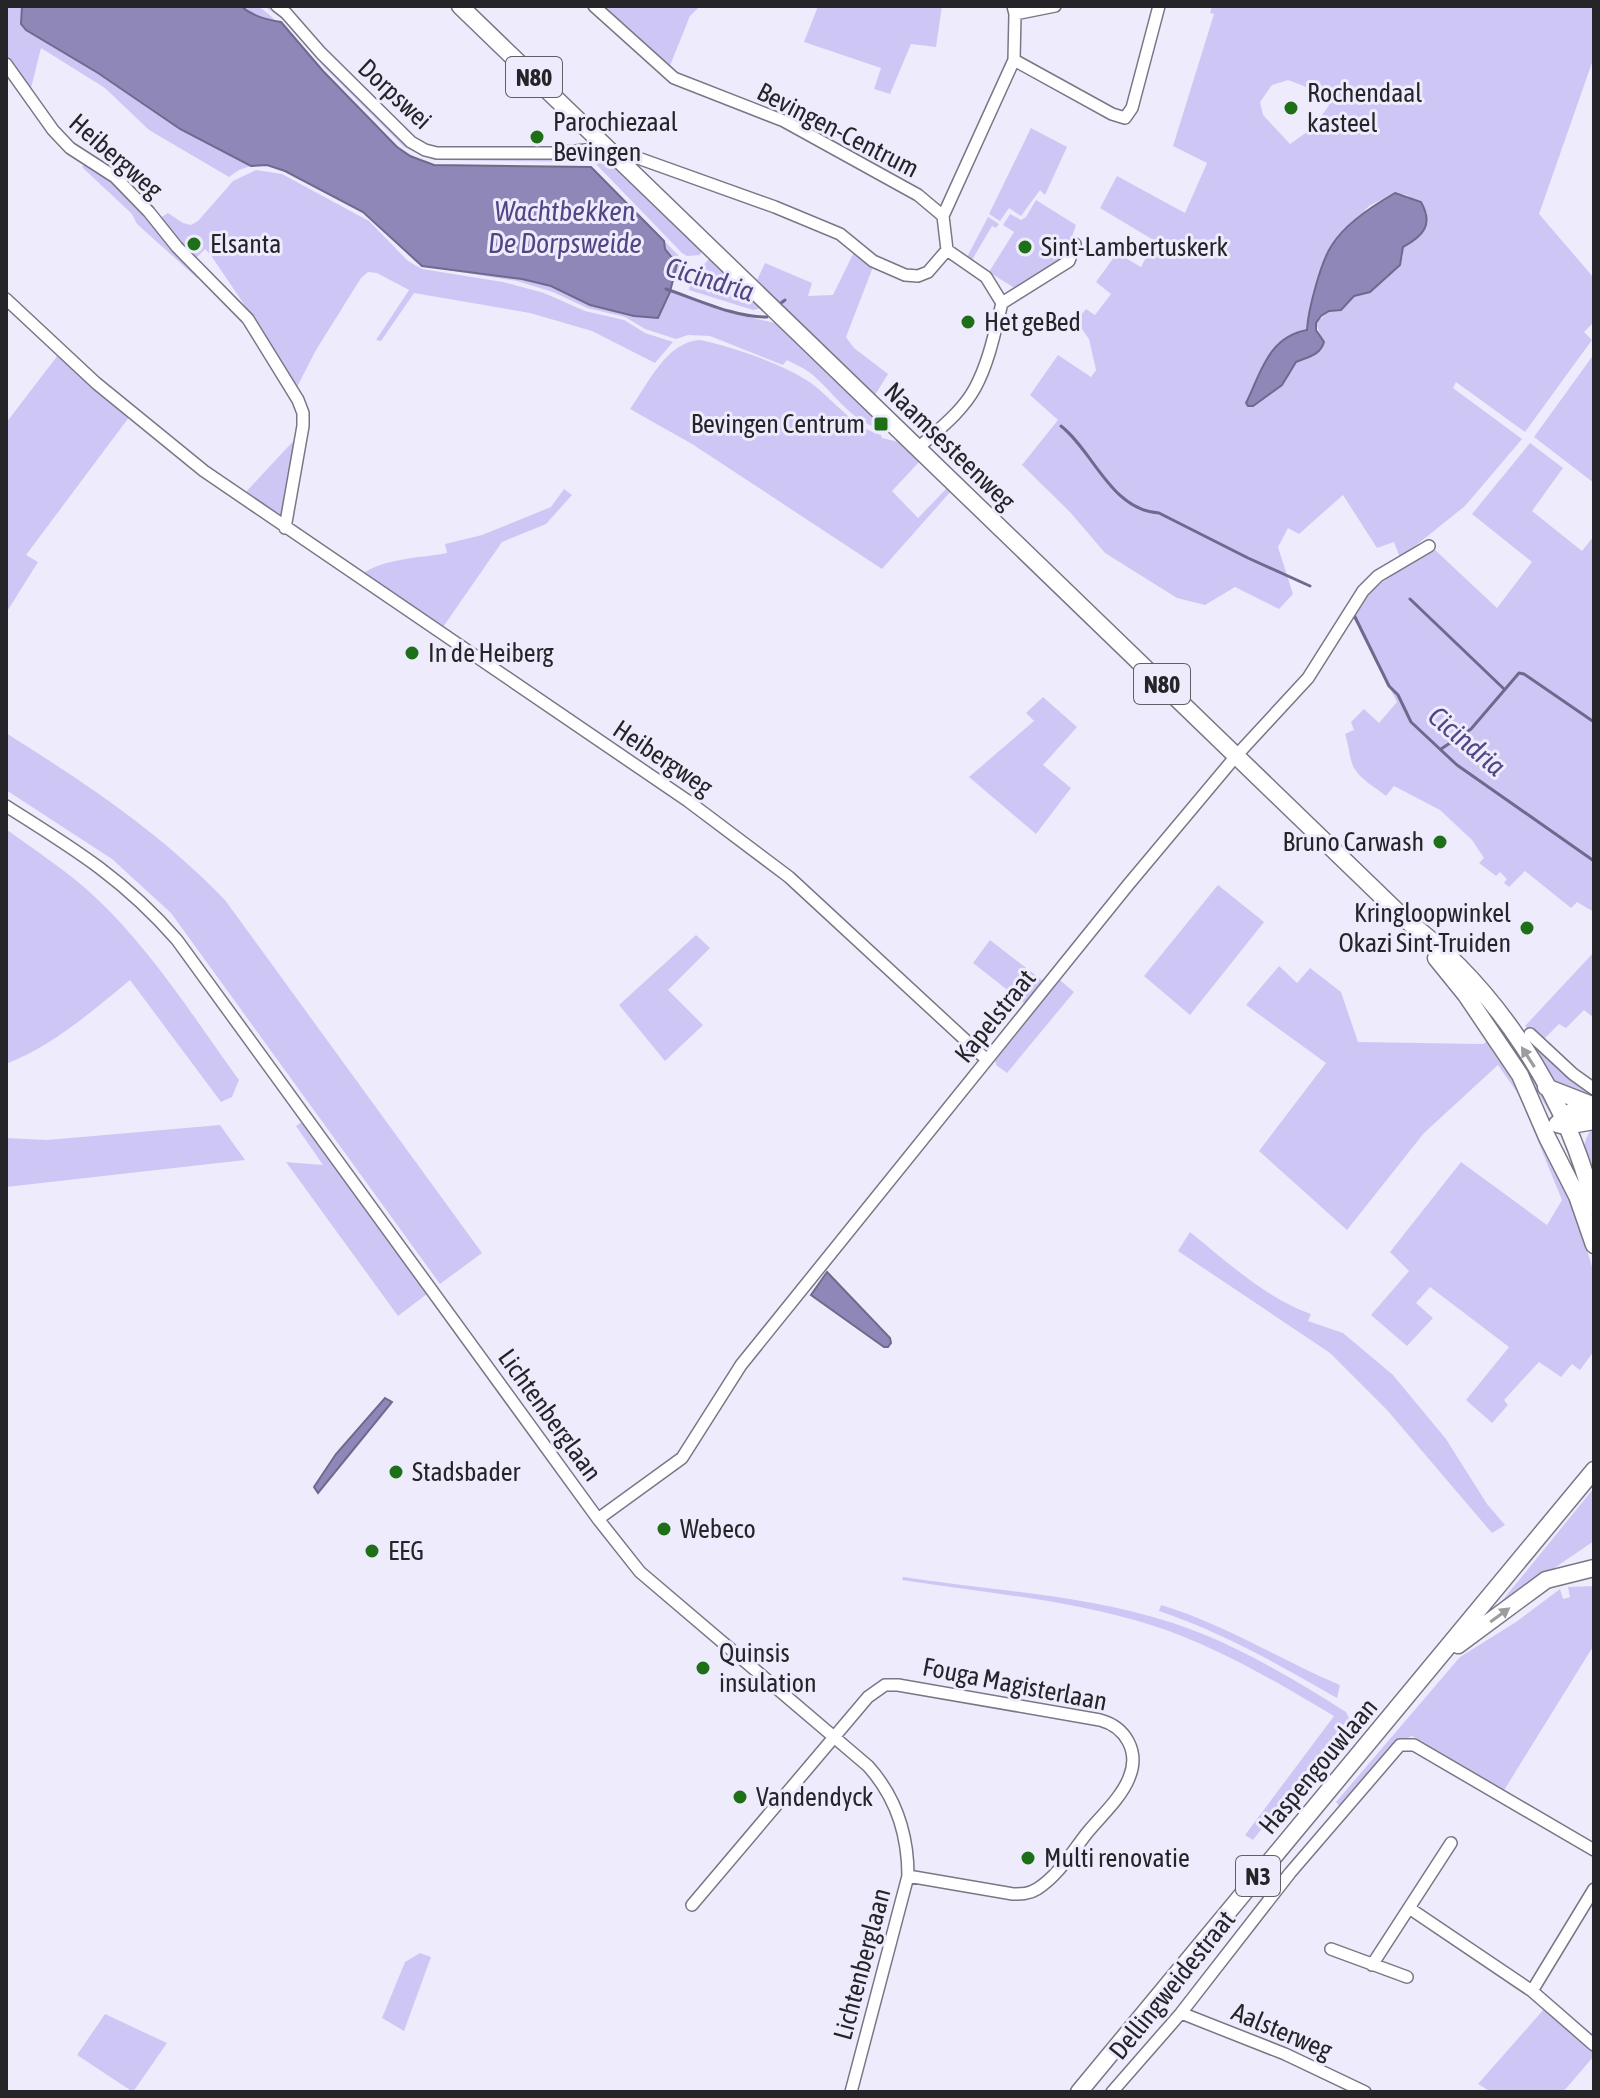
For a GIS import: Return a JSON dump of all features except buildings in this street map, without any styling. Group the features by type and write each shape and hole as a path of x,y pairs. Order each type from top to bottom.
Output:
{"main road":[{"name":"Naamsesteenweg","path":"460,6 1406,920 1466,995 1558,1126"},
{"name":"Naamsesteenweg","path":"1406,920 1425,934 1479,989 1506,1023 1546,1087 1558,1126"},
{"path":"1546,1087 1593,1108"},
{"path":"1593,1108 1558,1126 1560,1152 1576,1188 1594,1245"},
{"path":"1579,1159 1593,1108"},
{"name":"N80","path":"1558,1126 1579,1159 1594,1206"},
{"name":"Haspengouwlaan","path":"1079,2092 1594,1470"},
{"path":"1437,1660 1546,1580 1594,1568"},
{"path":"1546,1580 1594,1576"}],"street":[{"name":"Dorpswei","path":"277,6 403,135 425,150 437,153 554,153 607,148"},
{"name":"Bevingen-Centrum","path":"594,6 680,81 784,121 918,195 943,216"},
{"path":"623,163 638,158 775,207 840,234 873,261 905,275 918,276 928,272 947,250 943,216 1014,60 1014,10 1055,6"},
{"path":"1014,60 1112,114 1125,118 1132,108 1159,6"},
{"name":"Heibergweg","path":"6,64 53,130 70,148 127,188 177,247 248,319 298,400 303,413 303,426 285,528"},
{"path":"918,448 955,413 976,387 988,357 1002,303 1077,258 1075,244"},
{"path":"947,250 986,277 1002,303"},
{"name":"Heibergweg","path":"6,299 136,416 204,471 749,844 800,887 987,1060"},
{"name":"Kapelstraat","path":"598,1519 682,1458 741,1365 1236,756 1318,664 1363,591 1378,576 1429,546"},
{"name":"Lichtenberglaan","path":"6,806 104,869 148,908 177,940 598,1519 640,1572 868,1766 890,1795 903,1828 908,1876 851,2092"},
{"path":"1530,1034 1573,1074 1593,1108"},
{"name":"Fouga Magisterlaan","path":"692,1905 868,1697 885,1685 1108,1722 1116,1726 1130,1743 1133,1764 1129,1779 1054,1875 1036,1890 1013,1894 908,1876"},
{"name":"Dellingweidestraat","path":"1112,2092 1181,2013 1290,1873 1400,1745 1414,1745 1594,1850"},
{"path":"1372,1965 1451,1843"},
{"path":"1532,1991 1594,1889"},
{"path":"1409,1908 1532,1991 1594,2045"},
{"path":"1331,1949 1407,1977"},
{"name":"Aalsterweg","path":"1181,2013 1285,2054 1365,2092"}],"shaded area":[{"name":"Wachtbekken De Dorpsweide","path":"9,6 258,6 301,45 364,116 410,154 434,165 591,167 682,259 670,292 739,315 775,323 881,421 883,429 861,421 818,379 787,360 783,365 710,336 688,335 676,339 645,329 625,317 587,308 553,292 517,281 422,266 363,212 285,171 267,165 251,166 229,177 149,130 105,88 41,48 30,92 6,58 6,12"},
{"path":"264,6 272,6 418,150 510,157 603,154 702,250 700,255 687,256 682,253 594,162 434,160 404,147 324,67 285,21"},
{"path":"602,6 700,6 690,16 669,68"},
{"path":"818,6 942,6 936,47 911,44 890,94 874,89 881,68 804,42"},
{"path":"1212,6 1594,6 1594,57 1539,214 1594,278 1594,322 1584,332 1592,340 1525,432 1456,382 1453,388 1522,439 1465,506 1400,558 1394,542 1377,548 1343,495 1299,534 1288,528 1278,547 1293,594 1279,609 1235,587 1205,605 1177,598 1105,553 1070,512 1022,465 1058,420 1030,395 1058,355 1091,377 1096,370 1089,339 1076,321 1086,309 1095,315 1111,294 1096,282 1117,253 1141,267 1155,241 1100,208 1117,176 1185,213 1207,163 1173,146 1214,14 1210,13","holes":["1288,80 1304,86 1329,105 1314,127 1290,144 1263,115 1260,102 1272,85","1394,193 1407,195 1427,213 1420,233 1403,247 1403,256 1370,292 1354,296 1341,310 1329,311 1316,323 1321,339 1317,352 1296,362 1282,385 1253,406 1246,403 1259,377 1307,330 1312,301 1332,245 1369,206"]},
{"path":"1031,128 1067,147 1045,195 1040,190 1021,216 1009,208 1000,221 989,214"},
{"path":"88,160 112,177 198,272 197,278 137,224 132,214 82,167"},
{"path":"256,170 282,174 369,221 408,261 422,269 503,282 544,293 585,311 624,320 645,333 673,342 655,363 592,331 530,313 414,293 381,341 376,340 409,290 377,273 368,272 361,278 316,350 296,389 210,254 205,249 196,258 160,218 168,213 191,225 233,181"},
{"path":"1036,200 1076,225 1065,257 1016,289 989,272 1014,232 1003,225 1010,214 1021,220"},
{"path":"988,217 999,224 996,228 992,226 972,260 967,257"},
{"path":"854,252 873,267 846,337 854,348 888,374 875,395 757,280 765,263 812,283 808,296 833,295"},
{"path":"712,259 762,308 753,310 689,290 690,285 704,290 712,276 701,268"},
{"path":"700,340 786,369 811,383 861,426 882,438 899,442 920,461 892,491 918,518 948,487 952,490 882,569 692,444 630,409 668,356 677,348"},
{"path":"1594,354 1594,483 1534,437"},
{"path":"58,355 130,416 26,555 38,562 6,613 6,423"},
{"path":"298,436 283,520 244,494"},
{"path":"1530,443 1563,468 1532,511 1582,551 1594,536 1594,912 1577,902 1571,908 1525,871 1509,887 1504,883 1507,879 1500,872 1496,876 1479,863 1484,858 1472,840 1440,810 1394,786 1386,796 1360,776 1352,764 1345,734 1354,730 1351,722 1364,709 1379,723 1397,702 1354,619 1357,609 1374,589 1433,548 1497,608 1532,562 1472,514"},
{"path":"564,489 572,495 546,524 502,542 441,630 362,574 392,562 447,553 445,544 482,535 551,507"},
{"path":"1043,697 1077,727 1043,765 1071,788 1036,834 969,777 1034,721 1026,713"},
{"path":"6,733 93,790 148,831 225,900 482,1253 440,1284 171,913 112,859 6,790"},
{"path":"6,829 84,887 134,938 239,1080 232,1097 221,1102 130,980 56,1038 6,1064"},
{"path":"1218,885 1264,922 1190,1015 1144,976"},
{"path":"696,935 710,948 668,990 703,1025 665,1061 619,1005"},
{"path":"990,940 1043,981 1024,1003 973,963"},
{"path":"1594,952 1594,1018 1584,1010 1566,1028 1559,1024 1542,1041 1525,1026"},
{"path":"1279,966 1297,983 1310,968 1341,992 1358,1042 1483,1044 1490,1039 1526,1096 1566,1182 1594,1273 1594,1351 1580,1370 1572,1364 1561,1377 1539,1362 1504,1400 1508,1405 1492,1423 1466,1400 1509,1347 1430,1287 1416,1303 1433,1318 1407,1346 1371,1315 1409,1271 1390,1252 1461,1162 1547,1225 1562,1200 1519,1095 1498,1065 1424,1133 1347,1230 1259,1151 1326,1063 1246,1005"},
{"path":"1060,980 1074,992 1007,1073 996,1065 995,1059"},
{"path":"1479,994 1520,1047 1553,1114 1519,1060 1510,1054 1472,999"},
{"path":"1516,1024 1573,1077 1594,1092 1594,1101 1551,1083"},
{"path":"302,1122 427,1294 398,1316 286,1162 323,1165 296,1126"},
{"path":"220,1125 245,1160 6,1187 6,1138 47,1140"},
{"path":"1594,1127 1594,1184 1584,1147"},
{"path":"1190,1232 1263,1289 1311,1314 1308,1321 1343,1333 1393,1375 1446,1439 1487,1504 1505,1525 1492,1533 1387,1410 1330,1353 1178,1251"},
{"path":"1594,1488 1594,1541 1497,1607"},
{"path":"903,1577 1073,1599 1173,1623 1262,1662 1346,1712 1349,1718 1253,1840 1245,1835 1334,1716 1224,1655 1154,1626 1061,1603 902,1580"},
{"path":"1594,1586 1594,1645 1503,1792 1412,1736 1394,1744 1340,1807 1336,1802 1460,1657 1516,1622 1560,1589 1563,1599 1570,1597 1568,1587"},
{"path":"1161,1605 1229,1632 1340,1685 1337,1698 1228,1639 1159,1611"},
{"path":"420,1953 431,1957 404,2031 382,2018 405,1962"},
{"path":"1544,2009 1594,2053 1563,2092 1491,2092 1478,2084"},
{"path":"105,2014 167,2043 133,2092 77,2055"}],"water":[{"name":"Wachtbekken De Dorpsweide","path":"22,6 241,6 260,17 281,22 323,71 397,147 410,156 434,165 591,167 664,241 665,249 677,264 670,292 658,318 634,316 590,305 551,286 522,279 422,266 363,212 285,171 267,165 251,166 180,129 98,73 26,30 21,24"},
{"path":"1395,193 1421,202 1426,217 1421,234 1403,247 1400,265 1370,292 1354,296 1341,310 1329,311 1321,316 1316,323 1316,330 1324,342 1319,350 1296,362 1282,385 1253,406 1248,406 1246,403 1256,380 1275,348 1283,340 1307,330 1316,286 1332,245 1352,222"},
{"path":"827,1272 890,1338 888,1347 811,1295"},
{"path":"385,1398 392,1402 318,1493 314,1487 336,1454"}],"waterway":[{"name":"Cicindria","path":"666,289 729,311 767,317"},
{"name":"Cicindria","path":"781,303 785,300"},
{"name":"Cicindria","path":"1061,426 1128,502 1159,513 1310,586"},
{"path":"1410,599 1503,688"},
{"name":"Cicindria","path":"1354,615 1389,686 1398,695 1411,722 1457,765 1594,861"},
{"path":"1441,749 1471,729 1519,673 1594,722"}],"place":[{"name":"Rochendaal kasteel","path":"1291,108"},
{"name":"Parochiezaal Bevingen","path":"537,137"},
{"name":"Elsanta","path":"194,244"},
{"name":"Sint-Lambertuskerk","path":"1025,247"},
{"name":"Het geBed","path":"968,322"},
{"name":"Bevingen Centrum","path":"881,424"},
{"name":"In de Heiberg","path":"412,653"},
{"name":"Bruno Carwash","path":"1440,842"},
{"name":"Kringloopwinkel Okazi Sint-Truiden","path":"1527,928"},
{"name":"Stadsbader","path":"396,1472"},
{"name":"Webeco","path":"664,1529"},
{"name":"EEG","path":"372,1551"},
{"name":"Quinsis insulation","path":"703,1668"},
{"name":"Vandendyck","path":"740,1797"},
{"name":"Multi renovatie","path":"1028,1858"}]}
